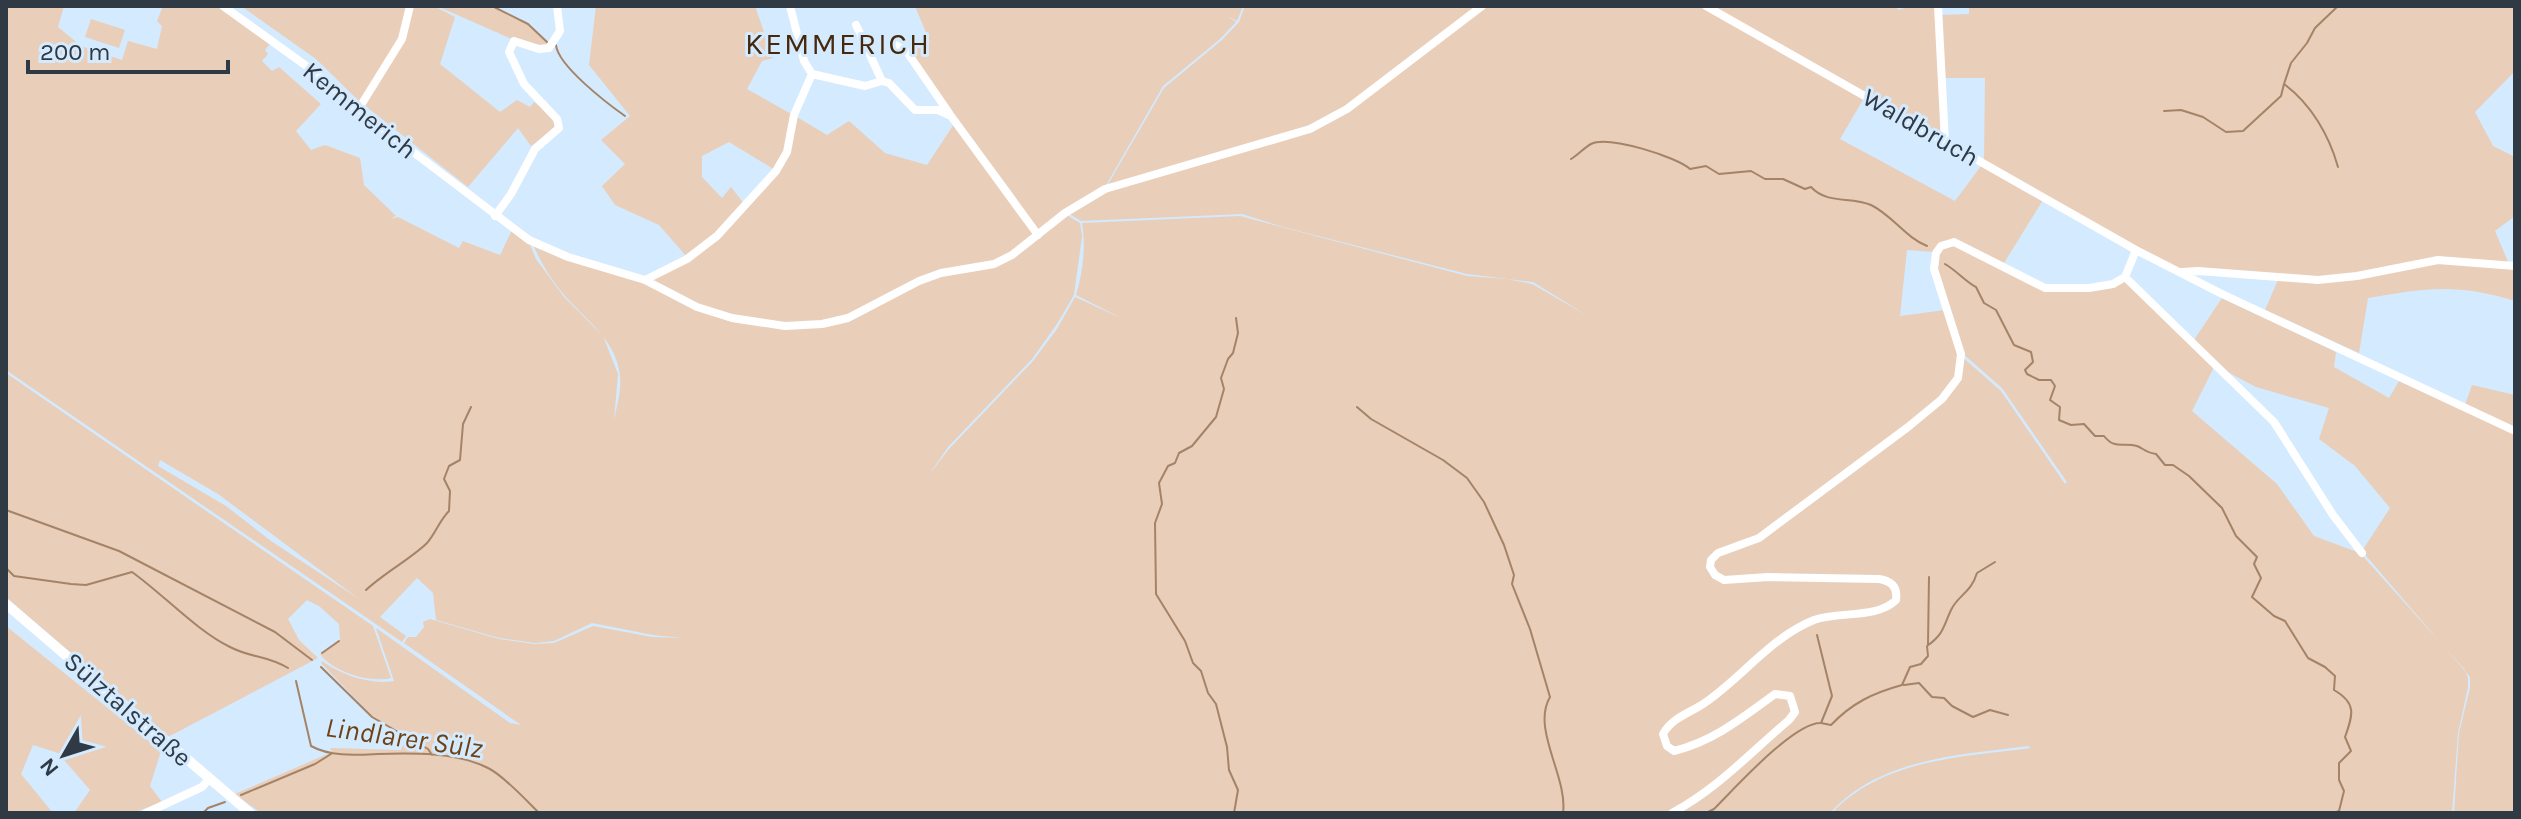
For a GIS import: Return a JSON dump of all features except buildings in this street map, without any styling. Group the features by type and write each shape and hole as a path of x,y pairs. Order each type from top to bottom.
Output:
{"main road":[{"name":"Sülztalstraße","path":"6,604 250,813"}],"street":[{"name":"Kemmerich","path":"223,6 312,70 358,110 537,245 645,280 697,307 732,318 785,326 822,324 862,313 919,281 941,273 994,264 1065,213 1105,189 1310,129 1347,109 1482,6"},
{"path":"358,110 402,39 410,6"},
{"path":"495,216 511,194 535,149 559,128 557,119 524,84 509,52 514,41 539,49 549,48 560,31 557,6"},
{"path":"790,6 804,61 812,74 865,86 882,81 889,83 915,110 938,110 951,116"},
{"name":"Waldbruch","path":"1706,6 2136,250 2220,293 2515,431"},
{"path":"1938,6 1945,142"},
{"path":"856,25 882,81"},
{"path":"892,43 907,52 1038,235"},
{"path":"645,280 687,259 717,236 776,171 787,152 794,115 812,74"},
{"path":"1672,813 1720,783 1795,712 1790,696 1775,694 1725,731 1674,751 1667,746 1663,734 1668,724 1706,702 1791,633 1815,620 1885,608 1896,600 1897,592 1893,585 1879,579 1768,577 1724,580 1715,575 1710,567 1711,560 1718,553 1759,538 1942,399 1958,378 1961,354 1934,269 1936,253 1941,246 1954,242 2045,288 2089,288 2113,284 2125,277 2136,250"},
{"path":"2180,272 2318,280 2357,276 2438,260 2515,266"},
{"path":"2125,277 2274,422 2333,515 2362,553"},
{"path":"146,813 202,787 209,779"}],"shaded area":[{"path":"6,6 64,6 58,27 81,46 122,60 128,41 157,49 162,26 157,21 163,6 218,6 271,42 265,50 268,54 262,61 272,71 279,67 321,104 296,131 311,150 325,145 360,158 364,185 396,216 390,219 398,217 459,248 463,241 500,255 512,230 528,240 536,259 564,297 600,333 565,296 533,244 642,282 671,296 665,287 650,279 699,251 749,204 785,158 795,116 827,135 849,121 885,153 927,165 956,121 909,52 930,42 915,6 1243,6 1237,21 1227,16 1236,22 1220,39 1163,86 1105,187 1064,210 1038,232 968,139 1036,234 1006,256 987,265 929,275 864,309 834,320 785,324 737,317 736,321 801,328 848,320 916,285 1000,264 1030,245 1065,214 1080,223 1082,236 1074,295 1057,324 1032,359 948,447 928,476 949,449 1033,361 1057,329 1075,297 1123,319 1076,295 1083,259 1082,223 1240,216 1467,276 1532,284 1588,316 1533,282 1467,274 1242,214 1081,221 1068,213 1106,192 1312,131 1347,111 1486,6 1702,6 1864,98 1840,139 1955,201 1981,166 2043,200 2004,263 1955,241 1940,244 1934,252 1907,250 1900,316 1945,310 1960,355 2001,391 2065,484 2067,482 2002,388 1962,353 1935,268 1942,249 1954,244 2044,289 2090,290 2115,286 2125,279 2215,365 2192,411 2277,484 2314,536 2360,553 2465,670 2468,687 2458,733 2452,813 1832,813 1852,795 1899,771 1951,758 2031,748 2028,746 1948,757 1896,770 1872,781 1850,795 1830,813 261,813 235,794 332,752 330,748 401,750 407,734 376,720 321,663 356,678 376,682 394,681 376,628 510,723 521,725 404,643 408,637 416,637 424,627 423,622 430,619 499,639 534,644 554,643 593,626 652,637 683,638 592,623 554,641 535,643 499,638 436,620 433,593 417,578 380,617 406,636 402,642 6,370","holes":["603,337 617,360 620,374 620,393 614,420 618,374","160,460 218,494 359,599 271,541 226,506 158,466"]},
{"path":"241,6 409,6 401,38 361,103 316,59"},
{"path":"411,6 434,6 455,17 440,64 500,112 517,100 530,107 534,102 553,117 555,128 531,146 518,128 468,187 363,104 397,50"},
{"path":"437,6 487,7 511,14 550,45 539,48 514,40"},
{"path":"596,6 755,6 773,58 762,61 747,89 793,115 786,151 775,170 729,142 702,156 702,177 722,198 731,187 745,205 687,257 659,225 615,205 602,186 625,164 601,140 630,116 589,65"},
{"path":"1245,6 1479,6 1346,107 1310,127 1107,186 1164,88 1222,40 1239,22"},
{"path":"1710,6 1896,6 1898,10 1911,6 1936,6 1944,139"},
{"path":"1969,6 2515,6 2515,71 2475,112 2493,146 2515,157 2515,216 2495,231 2509,264 2439,258 2357,275 2318,278 2181,270 2136,248 1984,160 1985,78 1944,78 1940,15 1969,14"},
{"path":"91,19 125,30 119,48 85,37"},
{"path":"2438,262 2515,268 2515,301 2495,295 2442,289 2368,298 2359,353 2265,310 2278,280 2317,281"},
{"path":"2222,298 2336,352 2334,367 2389,398 2399,381 2515,434 2515,813 2454,813 2459,733 2470,677 2362,551 2390,508 2355,466 2319,439 2329,408 2256,387 2222,369 2194,340"},
{"path":"6,373 373,626 391,678 372,679 352,675 326,660 320,654 340,640 339,624 307,600 288,619 299,640 318,658 168,737 6,597"},
{"path":"2472,385 2515,395 2515,428 2465,405"},
{"path":"6,626 161,751 150,786 162,802 133,813 74,813 90,790 58,753 33,745 21,774 53,813 6,813"}],"waterway":[{"path":"492,6 528,24 547,42"},
{"path":"2338,6 2315,28 2291,63 2284,84 2303,101 2318,121 2338,167"},
{"path":"556,45 574,74 625,116"},
{"path":"2164,111 2181,110 2203,117 2226,132 2243,131 2281,96 2284,84"},
{"path":"1571,159 1591,144 1612,142 1657,153 1690,169 1706,166 1719,174 1751,171 1765,179 1783,179 1805,189 1811,187 1832,198 1871,205 1912,238 1927,246"},
{"path":"1945,264 1976,287 1984,303 1996,310 2014,345 2031,352 2033,362 2025,370 2039,380 2051,380 2055,386 2050,400 2060,407 2059,420 2071,425 2084,424 2095,436 2104,436 2116,444 2137,446 2156,454 2165,465 2173,465 2189,476 2222,508 2236,536 2257,557 2254,564 2261,578 2252,597 2274,616 2285,621 2308,658 2335,676 2334,690 2350,705 2351,716 2345,737 2351,751 2339,763 2339,780 2344,791 2339,811 2334,813"},
{"path":"1234,813 1238,790 1229,770 1227,747 1216,704 1208,693 1201,671 1193,663 1185,641 1156,594 1155,523 1162,504 1159,483 1168,466 1175,463 1179,453 1192,446 1216,417 1224,389 1221,378 1238,333 1236,318"},
{"path":"366,590 427,543 449,511 450,491 444,479 449,466 460,460 463,424 471,407"},
{"path":"1357,407 1371,419 1443,460 1467,478 1484,502 1504,545 1514,575 1512,584 1530,629 1550,697 1545,710 1545,724 1560,784 1563,813"},
{"path":"6,510 119,551 275,632 312,660"},
{"path":"1821,723 1831,725 1864,700 1902,685 1910,667 1921,664 1928,656 1927,646 1940,634 1954,605 1977,573 1995,562"},
{"name":"Lindlarer Sülz","path":"6,568 14,576 86,585 132,572 218,640 238,651 288,668"},
{"path":"1928,644 1929,577"},
{"path":"1706,813 1714,809 1781,744 1809,726 1821,723 1832,696 1817,635"},
{"path":"322,653 339,641"},
{"path":"321,667 372,717 428,749 432,755"},
{"name":"Lindlarer Sülz","path":"296,681 311,746 335,754 434,755 463,759 500,776 539,813"},
{"path":"1904,685 1919,683 1932,697 1944,698 1973,717 1990,710 2008,715"},
{"path":"241,795 315,764 331,754"},
{"path":"203,813 225,802"}],"district":[{"name":"KEMMERICH","path":"838,44"}]}
